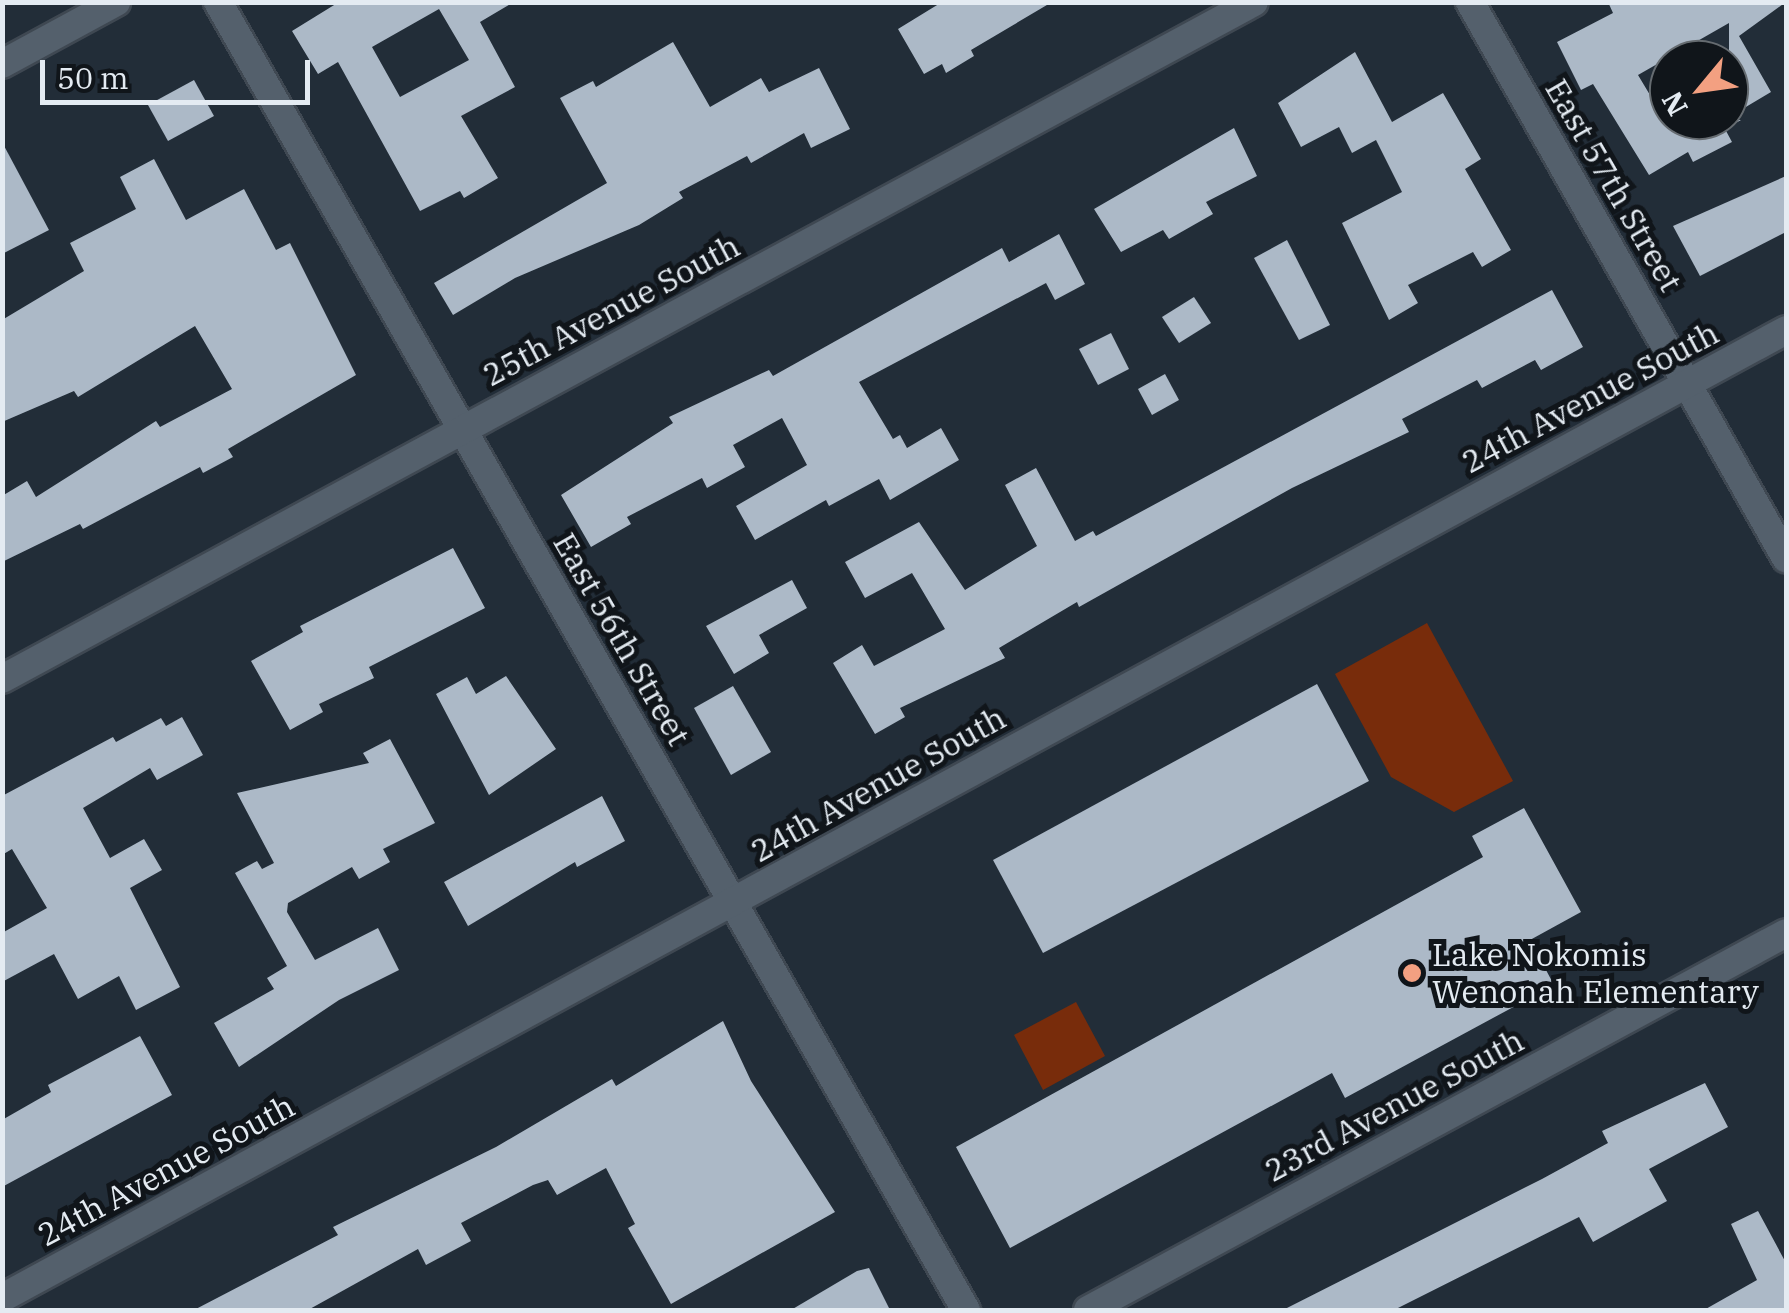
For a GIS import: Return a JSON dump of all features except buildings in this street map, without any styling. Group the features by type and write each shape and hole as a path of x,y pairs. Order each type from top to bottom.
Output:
{"street":[{"path":"2,64 116,2"},
{"name":"East 56th Street","path":"218,2 331,191 462,430 966,1310"},
{"name":"25th Avenue South","path":"2,680 1254,2"},
{"name":"East 57th Street","path":"1470,2 1786,558"},
{"name":"24th Avenue South","path":"2,1298 1786,330"},
{"name":"23rd Avenue South","path":"1088,1310 1786,933"}],"shaded area":[{"path":"1427,623 1513,781 1454,812 1391,777 1335,674"},
{"path":"1076,1002 1105,1056 1043,1090 1014,1035"}],"place":[{"name":"Lake Nokomis Wenonah Elementary","path":"1412,973"}]}
